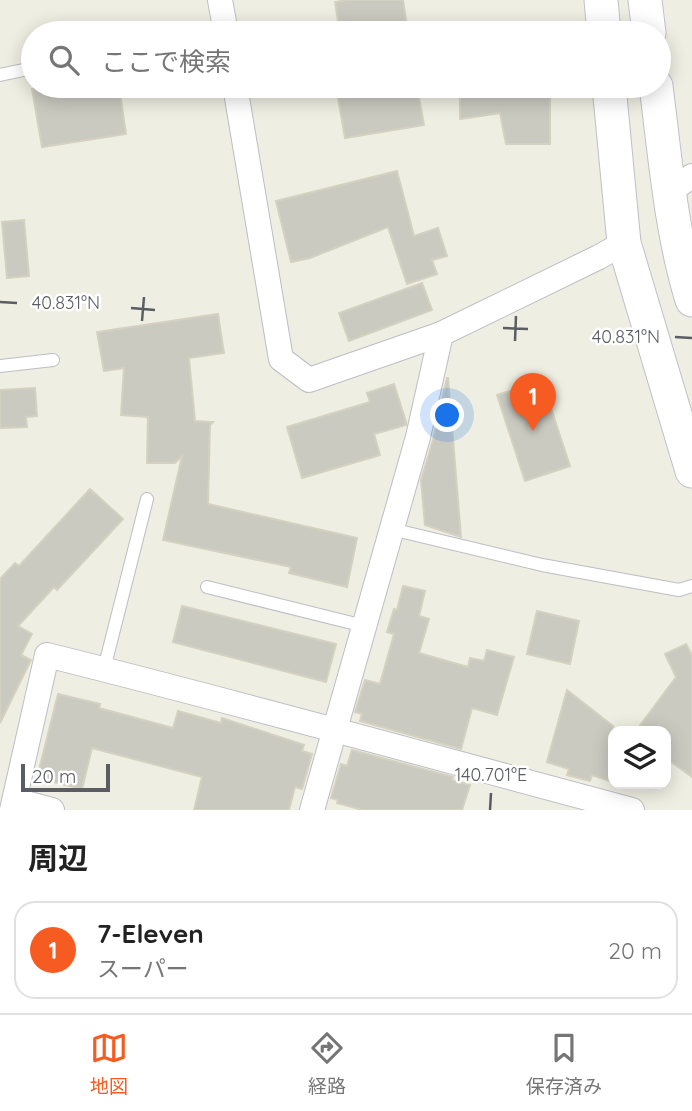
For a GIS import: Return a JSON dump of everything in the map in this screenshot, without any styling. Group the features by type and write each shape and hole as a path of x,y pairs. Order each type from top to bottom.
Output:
{"street":[{"path":"220,0 224,21"},
{"path":"601,0 603,21"},
{"path":"645,0 648,21"},
{"path":"237,98 281,359 309,380 441,334 624,243"},
{"path":"610,98 624,243 692,471"},
{"path":"659,98 681,184 690,288"},
{"path":"312,810 418,437 441,334"},
{"path":"52,810 14,805 47,655 632,810"}],"lane":[{"path":"0,75 21,71"},
{"path":"0,366 53,360"},
{"path":"104,669 147,499"},
{"path":"391,529 542,565 679,590 692,586"},
{"path":"207,587 364,626"}],"building":[{"path":"403,0 406,21 338,21 335,2"},
{"path":"34,98 121,98 126,134 42,147"},
{"path":"338,98 419,98 424,125 345,138"},
{"path":"460,98 550,98 550,144 506,144 500,113 460,119"},
{"path":"397,171 414,236 438,228 447,256 432,260 437,274 407,284 388,227 310,258 291,262 276,201"},
{"path":"24,220 29,276 7,278 2,222"},
{"path":"422,283 432,310 349,341 339,313"},
{"path":"218,314 224,353 189,358 195,421 213,422 210,425 208,504 357,538 347,587 289,573 291,567 163,540 182,456 175,463 147,463 148,417 121,415 124,368 104,371 97,332"},
{"path":"447,378 461,537 425,525 421,480"},
{"path":"542,381 570,466 525,481 497,395"},
{"path":"394,384 406,425 374,434 380,455 302,478 287,427 370,402 367,393"},
{"path":"35,388 37,416 26,417 27,427 0,428 0,390"},
{"path":"90,489 123,519 57,590 54,587 18,626 32,634 21,655 31,660 0,723 0,579 15,563 19,566"},
{"path":"403,586 425,591 419,616 429,619 419,653 468,667 470,658 484,661 487,650 514,657 497,715 472,708 461,749 360,721 362,714 355,712 365,680 380,684 394,634 387,632 394,609 397,610"},
{"path":"182,606 336,644 326,682 173,642"},
{"path":"537,611 579,621 570,664 527,654"},
{"path":"686,644 692,655 692,777 671,762 671,726 640,726 676,677 665,654"},
{"path":"567,690 613,726 608,726 608,780 592,775 590,781 567,775 569,769 547,762"},
{"path":"58,694 100,704 99,708 173,728 178,711 221,723 222,718 304,745 302,751 312,754 302,789 295,787 289,810 194,810 202,777 92,748 82,789 37,778"},
{"path":"352,750 453,777 452,780 470,785 462,810 363,810 337,803 338,800 331,798 341,764 347,766"}],"place":[{"name":"7-Eleven","path":"533,431"}]}
